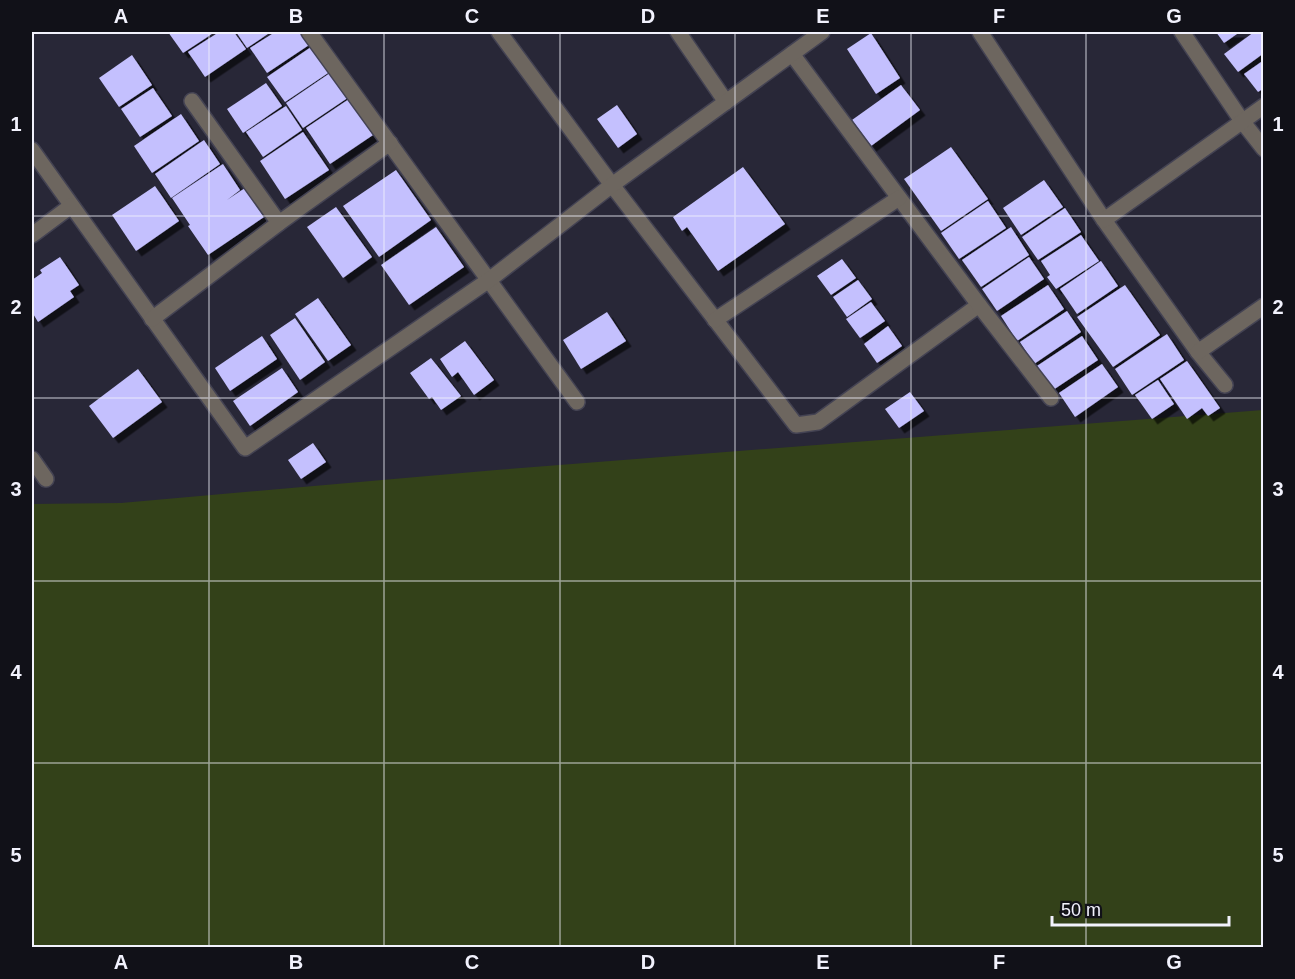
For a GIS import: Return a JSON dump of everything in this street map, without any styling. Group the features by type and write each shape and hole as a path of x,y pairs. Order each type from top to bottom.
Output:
{"street":[{"path":"309,32 577,402"},
{"path":"499,32 612,185 796,424 818,422 979,305"},
{"path":"678,32 726,102"},
{"path":"32,150 245,448 489,280 612,185 822,32"},
{"path":"980,32 1104,220 1198,352 1225,385"},
{"path":"1182,32 1263,149"},
{"path":"792,54 1051,398"},
{"path":"192,101 279,223"},
{"path":"1104,220 1263,106"},
{"path":"152,318 390,143"},
{"path":"715,320 899,198"},
{"path":"32,235 71,206"},
{"path":"1198,352 1263,306"},
{"path":"32,459 46,479"}],"green space":[{"path":"1263,410 1263,947 32,947 32,504 121,503 496,470"}],"building":[{"path":"168,32 215,32 183,53"},
{"path":"219,32 234,32 246,49 205,77 188,52"},
{"path":"236,32 271,32 247,48"},
{"path":"275,32 304,32 312,43 267,73 250,48"},
{"path":"1216,32 1240,32 1224,43"},
{"path":"1254,32 1264,32 1264,53 1238,72 1224,54"},
{"path":"871,33 900,78 876,94 847,49"},
{"path":"314,45 331,71 285,102 267,77"},
{"path":"132,55 152,85 119,107 99,78"},
{"path":"1264,60 1264,88 1258,92 1244,74"},
{"path":"333,71 349,97 303,128 286,103"},
{"path":"266,83 282,106 243,133 227,109"},
{"path":"901,85 920,110 871,146 852,120"},
{"path":"153,88 172,116 140,137 121,109"},
{"path":"349,99 373,135 330,164 306,128"},
{"path":"617,105 637,134 618,148 597,119"},
{"path":"286,106 302,130 263,157 246,132"},
{"path":"181,114 199,141 152,173 134,146"},
{"path":"303,132 329,170 285,199 260,161"},
{"path":"204,140 220,164 171,198 155,174"},
{"path":"951,147 988,199 941,231 904,179"},
{"path":"223,164 240,190 227,200 245,188 264,217 208,255 172,198"},
{"path":"743,167 785,224 718,271 687,227 682,231 673,217"},
{"path":"396,170 431,220 379,257 343,206"},
{"path":"1044,180 1063,207 1021,235 1003,208"},
{"path":"155,186 179,221 136,251 112,215"},
{"path":"988,201 1006,228 959,259 941,233"},
{"path":"336,207 372,257 343,278 307,227"},
{"path":"1065,208 1081,232 1038,260 1022,237"},
{"path":"436,227 464,267 409,305 381,265"},
{"path":"1011,227 1029,255 981,287 962,260"},
{"path":"1081,235 1099,261 1056,289 1047,277 1050,275 1041,261"},
{"path":"60,257 79,285 70,291 74,297 38,322 32,312 32,280 42,273 40,270"},
{"path":"1029,257 1044,279 997,311 982,289"},
{"path":"842,259 856,278 831,295 817,276"},
{"path":"1101,261 1118,286 1077,314 1060,289"},
{"path":"858,280 872,299 847,317 833,297"},
{"path":"1048,285 1064,309 1017,341 1001,316"},
{"path":"1125,285 1160,335 1113,367 1077,317"},
{"path":"318,298 351,345 328,361 295,314"},
{"path":"871,302 885,321 860,338 846,319"},
{"path":"1067,311 1081,332 1034,364 1020,342"},
{"path":"607,312 626,341 581,369 563,340"},
{"path":"295,318 325,362 300,380 270,335"},
{"path":"888,326 902,346 877,363 864,344"},
{"path":"1167,334 1184,360 1132,395 1115,369"},
{"path":"262,336 277,359 230,391 215,368"},
{"path":"1082,336 1098,360 1053,390 1037,366"},
{"path":"465,341 494,380 474,395 458,372 452,377 440,359"},
{"path":"431,358 461,396 441,410 432,397 429,399 410,373"},
{"path":"1187,361 1220,408 1208,416 1202,408 1187,419 1160,379"},
{"path":"1102,364 1118,387 1075,417 1059,393"},
{"path":"282,368 298,392 250,426 233,401"},
{"path":"138,369 162,402 113,438 89,406"},
{"path":"1158,380 1174,404 1152,419 1135,395"},
{"path":"910,392 924,411 899,428 885,409"},
{"path":"313,443 326,462 301,479 288,460"}]}
